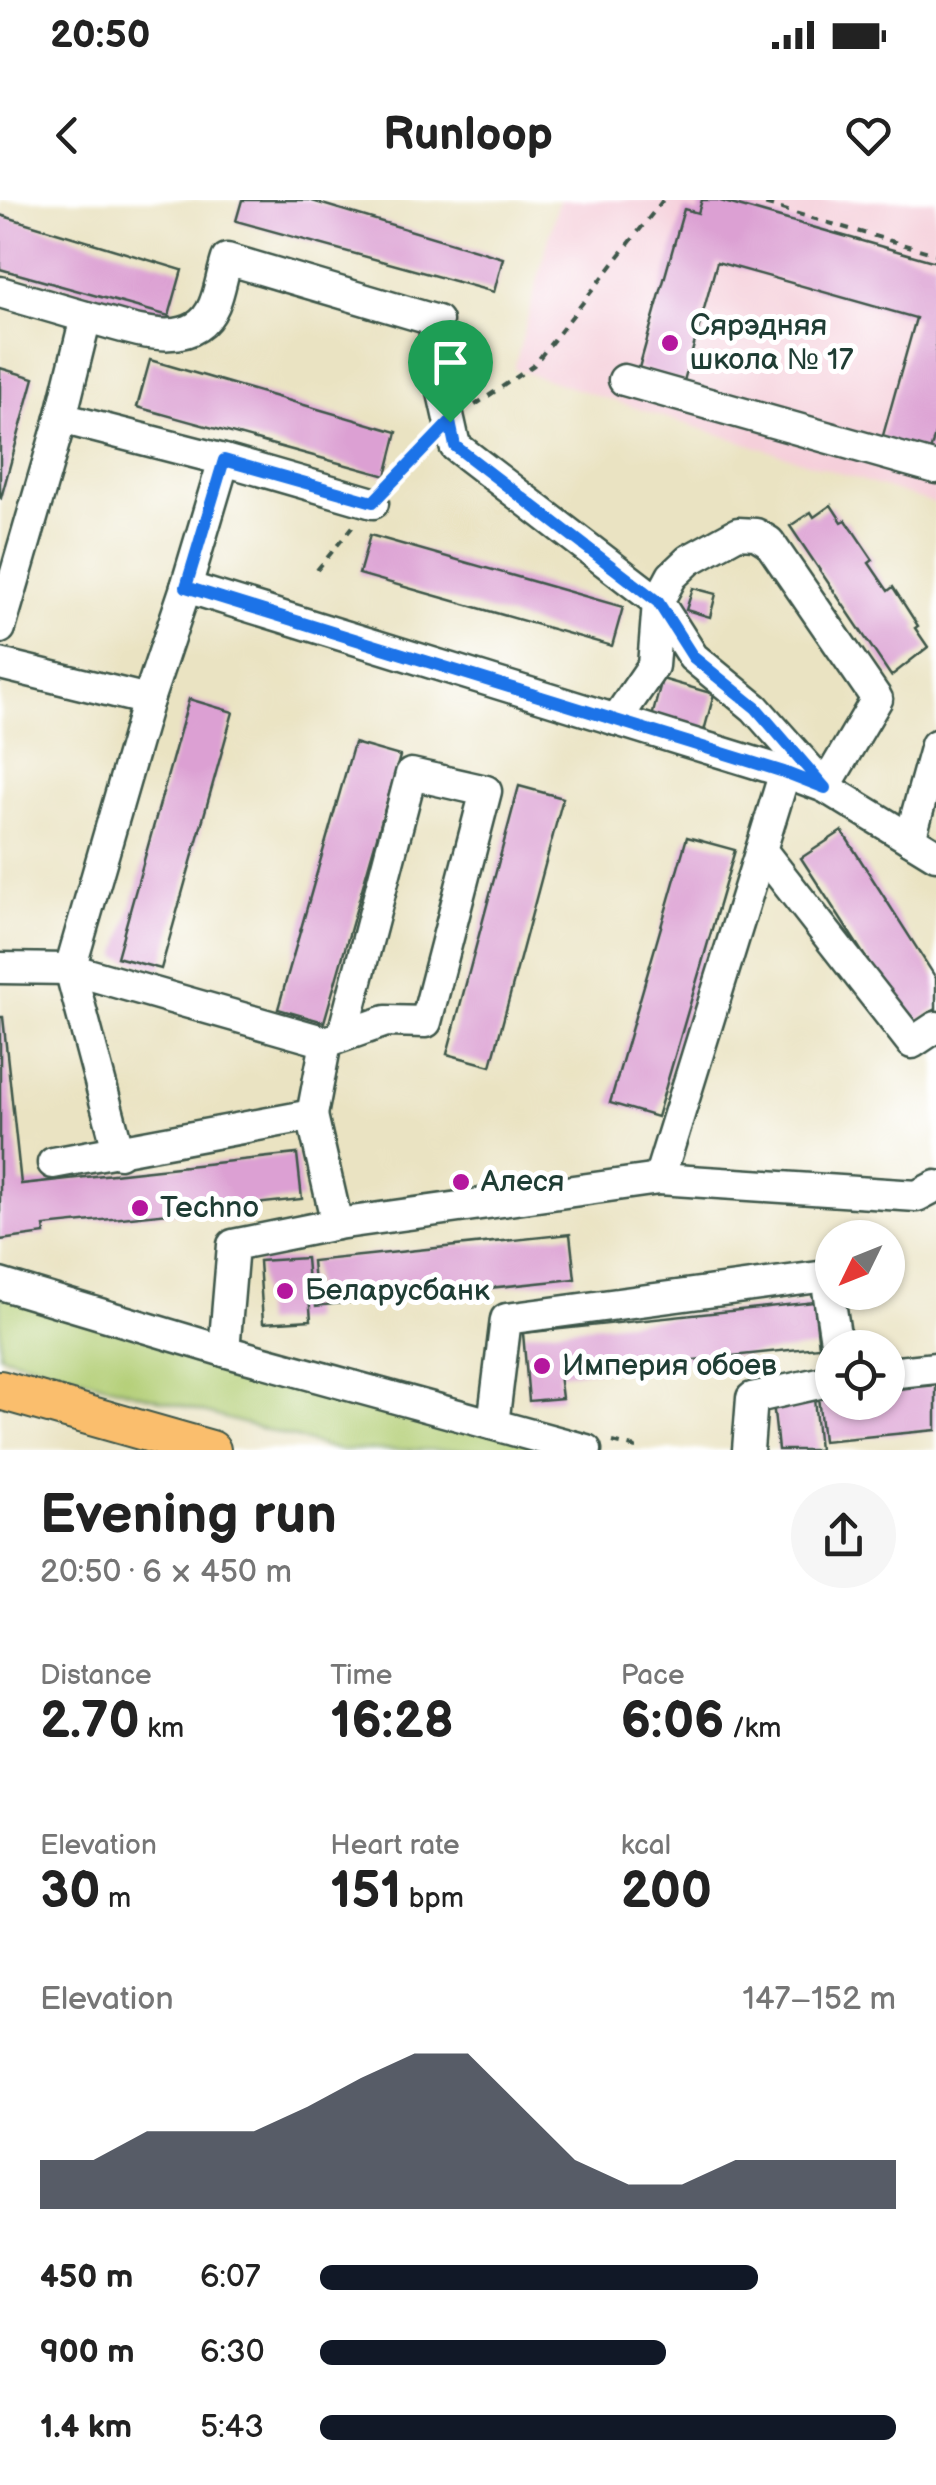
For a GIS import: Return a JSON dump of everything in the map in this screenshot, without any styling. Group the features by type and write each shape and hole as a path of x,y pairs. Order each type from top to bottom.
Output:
{"main road":[{"path":"0,1390 210,1450"}],"lane":[{"path":"0,292 173,337 195,329 213,308 226,259 437,321 433,348 455,446 658,602 693,657 756,708 825,788"},
{"path":"0,628 86,317"},
{"path":"624,380 936,468"},
{"path":"61,418 373,502"},
{"path":"120,1153 70,969 148,700 224,460"},
{"path":"616,720 653,666 658,602 672,576 689,560 738,532 756,534 769,542 878,699 825,788"},
{"path":"186,587 784,772 825,788 923,847 936,745"},
{"path":"0,664 148,700"},
{"path":"659,1179 784,772"},
{"path":"0,968 70,969 334,1038 386,1021 426,1022 486,791 411,774 334,1038 312,1115 337,1224"},
{"path":"761,850 912,1043 936,1027"},
{"path":"54,1164 312,1115"},
{"path":"224,1350 233,1245 337,1224 659,1179 917,1196 936,1186"},
{"path":"493,1424 506,1319 826,1276 834,1330"},
{"path":"0,1284 586,1450"},
{"path":"905,1371 936,1368"},
{"path":"748,1450 752,1398 815,1384"}],"path":[{"path":"317,570 373,502 450,422 534,365 662,200"},
{"path":"750,200 936,254"}],"shaded area":[{"path":"559,200 936,200 936,504 514,369"}],"green space":[{"path":"0,1293 562,1450 338,1450 0,1355"}],"building":[{"path":"242,200 309,200 503,258 494,292 236,221"},
{"name":"Сярэдняя школа № 17","path":"702,200 717,200 936,262 936,430 930,452 882,439 916,318 717,262 684,381 639,368 684,209 698,213"},
{"path":"0,215 182,270 169,316 0,269"},
{"path":"150,360 397,432 386,476 137,407"},
{"path":"0,368 34,378 1,498 0,497"},
{"path":"831,505 873,560 869,563 888,591 893,587 928,647 891,676 790,526"},
{"path":"370,535 623,607 612,646 359,574"},
{"path":"693,588 716,594 710,617 686,610"},
{"path":"662,679 714,694 704,731 652,717"},
{"path":"189,699 233,712 161,969 117,957"},
{"path":"354,743 400,756 324,1022 278,1009"},
{"path":"519,786 563,798 491,1066 447,1054"},
{"path":"842,831 936,978 936,1009 910,1026 801,858"},
{"path":"687,837 735,850 657,1117 610,1103"},
{"path":"0,1017 21,1184 297,1154 302,1199 44,1226 45,1234 0,1240"},
{"path":"570,1234 575,1279 316,1306 312,1261"},
{"name":"Беларусбанк","path":"306,1258 311,1320 263,1323 259,1261"},
{"path":"814,1302 817,1330 815,1347 559,1374 562,1398 529,1401 523,1333"},
{"path":"936,1385 936,1430 823,1441 821,1420 905,1420 905,1388"},
{"path":"814,1398 819,1450 778,1450 773,1402"}],"place":[{"name":"Сярэдняя школа № 17","path":"670,343"},
{"name":"Алеся","path":"461,1182"},
{"name":"Techno","path":"140,1208"},
{"name":"Беларусбанк","path":"285,1291"},
{"name":"Империя обоев","path":"542,1366"}],"route":[{"path":"450,422 455,446 658,602 693,657 756,708 825,788 186,587 224,460 373,502 450,422"}]}
